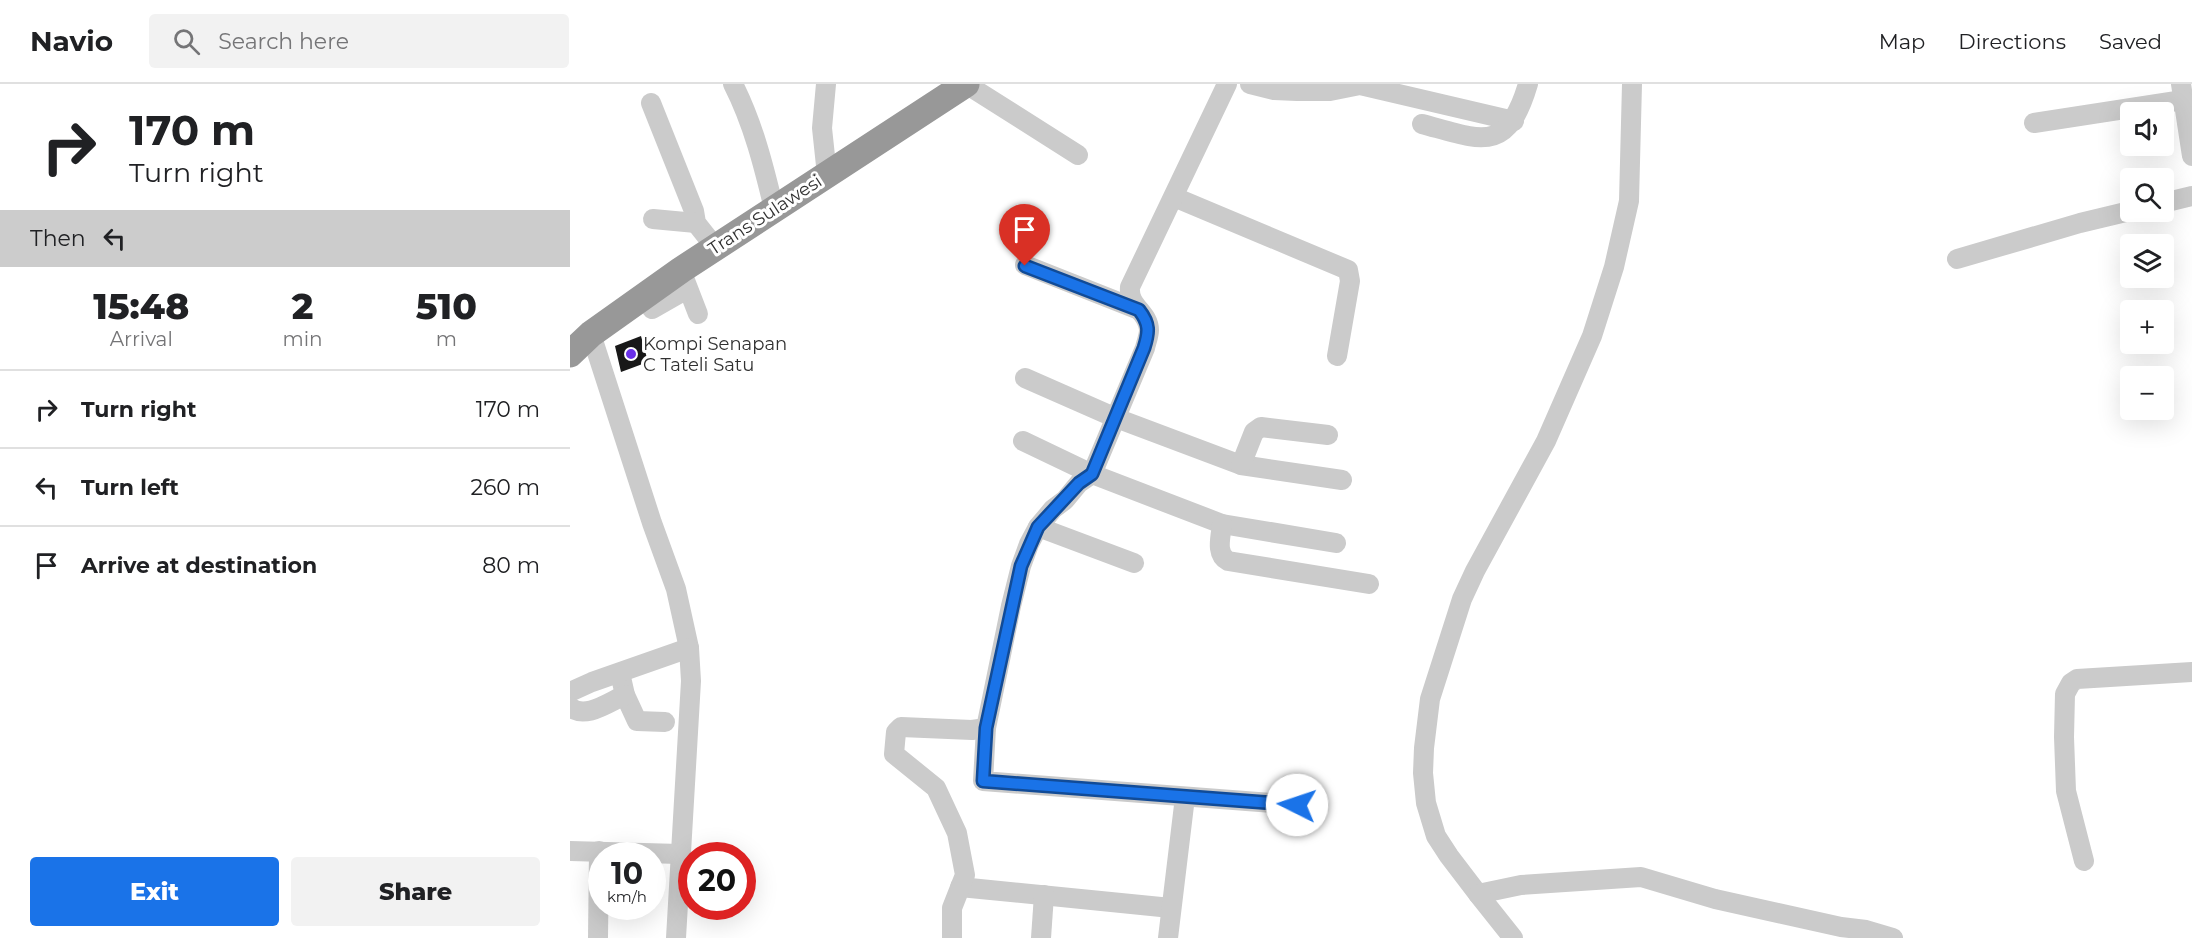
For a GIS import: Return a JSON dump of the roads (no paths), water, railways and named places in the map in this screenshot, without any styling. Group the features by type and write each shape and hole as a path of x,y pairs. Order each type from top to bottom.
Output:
{"highway":[{"name":"Trans Sulawesi","path":"570,354 591,334 684,280 715,247 827,175 955,88"}],"street":[{"path":"733,84 742,100 763,163 774,209"},
{"path":"826,84 822,128 827,175"},
{"path":"1227,84 1130,286 1131,301 1144,317 1149,330 1116,418 1092,474 1079,483 1038,527 1021,566 990,705 986,728 983,781 1297,805"},
{"path":"1250,84 1274,90 1360,85 1405,89 1514,121"},
{"path":"1422,124 1467,136 1487,137 1503,132 1514,121 1528,84"},
{"path":"1513,938 1436,836 1426,803 1423,773 1430,699 1462,599 1546,441 1592,336 1614,267 1629,201 1632,84"},
{"path":"955,88 1078,155"},
{"path":"2034,123 2182,92 2192,156"},
{"path":"651,103 694,211 696,223 715,247"},
{"path":"2174,200 2192,196"},
{"path":"1174,197 1348,270 1350,281 1336,356"},
{"path":"1957,259 2120,213"},
{"path":"653,219 696,223"},
{"path":"1025,266 1139,310"},
{"path":"652,309 684,280 698,314"},
{"path":"591,334 652,523 676,589 689,648 691,681 681,842"},
{"path":"1024,378 1116,418 1241,465 1342,480"},
{"path":"1241,465 1254,432 1261,427 1328,435"},
{"path":"1023,441 1092,474 1222,524 1336,543"},
{"path":"1222,524 1220,548 1223,559 1369,584"},
{"path":"1038,527 1134,563"},
{"path":"570,693 689,648"},
{"path":"2084,861 2066,791 2064,737 2067,688 2077,679 2192,672"},
{"path":"620,673 624,695 637,721 665,722"},
{"path":"570,707 578,712 589,711 624,695"},
{"path":"952,938 952,908 965,875 957,833 936,788 894,754 896,732 901,727 972,730 986,728"},
{"path":"1168,938 1185,797"},
{"path":"570,851 588,851"},
{"path":"1478,894 1521,885 1641,878 1841,932 1866,930 1893,938"},
{"path":"960,887 1171,908"},
{"path":"1041,938 1044,895"},
{"path":"676,938 678,896"},
{"path":"598,920 598,938"}],"place":[{"name":"Kompi Senapan C Tateli Satu","path":"631,354"}]}
